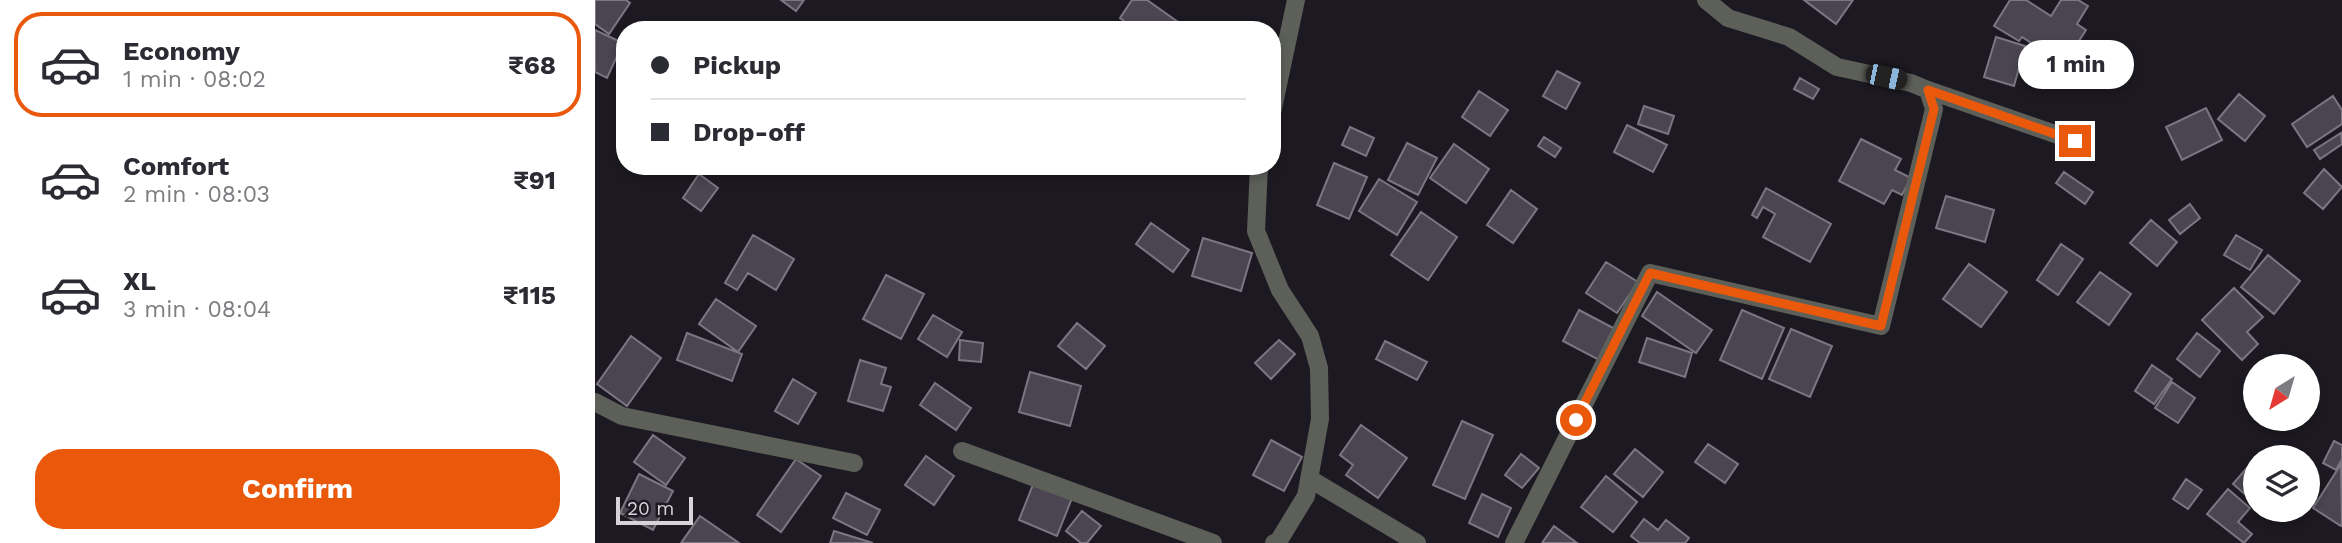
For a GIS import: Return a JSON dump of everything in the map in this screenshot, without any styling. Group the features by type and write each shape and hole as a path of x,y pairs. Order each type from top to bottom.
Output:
{"street":[{"path":"1281,71 1296,0"},
{"path":"1706,0 1728,18 1789,37 1837,67 1910,83 2075,141"},
{"path":"1514,543 1650,273 1881,326 1934,109 1928,90"},
{"path":"1259,175 1256,231 1280,290 1310,336 1319,368 1320,419 1307,496 1278,542 1274,543"},
{"path":"595,402 622,416 854,463"},
{"path":"962,450 1213,543"},
{"path":"1310,479 1417,543"}],"building":[{"path":"595,0 626,0 630,3 609,34 595,24"},
{"path":"781,0 804,0 796,11"},
{"path":"1132,0 1147,0 1177,21 1124,21 1120,18"},
{"path":"1804,0 1853,0 1836,24"},
{"path":"2010,0 2026,0 2051,16 2061,0 2078,0 2088,6 2077,24 2086,30 2064,64 2022,37 2019,41 1994,26"},
{"path":"595,30 616,40 616,58 607,78 595,72"},
{"path":"1996,37 2025,46 2014,86 1984,77"},
{"path":"1557,71 1580,83 1566,109 1543,96"},
{"path":"1800,78 1819,89 1813,99 1794,89"},
{"path":"1479,91 1508,110 1490,136 1462,117"},
{"path":"2239,94 2265,116 2245,141 2218,119"},
{"path":"2333,96 2342,110 2342,124 2307,147 2292,124"},
{"path":"1644,106 1674,116 1668,134 1638,124"},
{"path":"2206,108 2222,140 2182,160 2166,127"},
{"path":"1627,125 1667,145 1653,172 1614,152"},
{"path":"1350,127 1374,138 1366,156 1342,145"},
{"path":"2341,133 2342,144 2320,159 2314,150"},
{"path":"1544,137 1561,148 1555,157 1538,146"},
{"path":"1861,139 1901,159 1895,170 1911,178 1902,195 1892,190 1884,204 1839,181"},
{"path":"1407,143 1437,158 1418,195 1388,180"},
{"path":"1454,144 1489,169 1466,203 1430,178"},
{"path":"1334,163 1367,177 1349,219 1317,205"},
{"path":"2324,169 2342,187 2323,209 2304,193"},
{"path":"2064,172 2093,192 2085,204 2056,183"},
{"path":"698,175 718,188 701,211 683,198"},
{"path":"1379,179 1417,202 1397,235 1359,211"},
{"path":"1766,188 1831,224 1810,262 1763,237 1775,214 1763,207 1757,218 1752,215"},
{"path":"1511,190 1537,209 1513,243 1487,225"},
{"path":"1946,196 1994,210 1985,242 1936,228"},
{"path":"2190,204 2200,218 2180,234 2169,220"},
{"path":"1421,212 1457,237 1428,280 1391,255"},
{"path":"2151,220 2177,242 2157,266 2130,243"},
{"path":"1151,223 1189,250 1173,272 1136,244"},
{"path":"753,235 794,259 776,290 748,273 737,290 725,283"},
{"path":"2236,235 2262,250 2250,270 2224,255"},
{"path":"1203,238 1252,253 1241,291 1192,276"},
{"path":"2061,244 2083,259 2058,295 2037,280"},
{"path":"2268,255 2300,281 2274,314 2241,287"},
{"path":"1606,262 1638,282 1617,313 1586,293"},
{"path":"1969,264 2007,292 1981,327 1943,299"},
{"path":"2100,272 2131,294 2109,325 2077,302"},
{"path":"886,275 924,294 901,339 863,319"},
{"path":"2234,288 2263,317 2247,332 2258,344 2248,354 2243,354 2242,360 2202,320"},
{"path":"1657,292 1712,330 1696,353 1642,316"},
{"path":"716,299 756,326 738,352 699,324"},
{"path":"1579,310 1617,330 1601,361 1563,341"},
{"path":"1742,310 1784,328 1762,379 1720,360"},
{"path":"933,315 962,332 947,357 918,339"},
{"path":"1077,323 1105,346 1086,369 1058,346"},
{"path":"1791,329 1832,346 1810,397 1769,379"},
{"path":"687,333 742,354 732,381 677,360"},
{"path":"2197,333 2220,351 2200,377 2177,359"},
{"path":"631,336 661,358 627,406 597,384"},
{"path":"1647,338 1692,353 1685,377 1639,362"},
{"path":"960,340 983,343 981,362 959,360"},
{"path":"1279,340 1295,354 1271,379 1255,363"},
{"path":"1385,341 1427,362 1417,380 1376,359"},
{"path":"860,360 886,368 881,384 891,387 883,411 848,401"},
{"path":"2152,365 2172,379 2154,404 2135,391"},
{"path":"1030,372 1081,386 1070,426 1019,412"},
{"path":"793,379 816,393 798,424 775,411"},
{"path":"2172,382 2195,398 2178,423 2155,408"},
{"path":"935,383 971,408 956,430 920,405"},
{"path":"1462,421 1493,435 1465,499 1433,485"},
{"path":"1361,425 1407,458 1378,498 1346,475 1353,465 1340,455"},
{"path":"653,435 685,458 666,485 634,462"},
{"path":"1271,440 1302,457 1284,491 1253,475"},
{"path":"2334,441 2342,445 2342,459 2336,470 2323,463"},
{"path":"1708,444 1738,464 1725,483 1695,462"},
{"path":"1635,449 1663,472 1643,497 1614,474"},
{"path":"1521,454 1539,468 1522,488 1505,475"},
{"path":"926,456 954,476 934,505 905,485"},
{"path":"796,459 821,476 781,532 757,515"},
{"path":"2341,464 2341,526 2320,512 2320,497"},
{"path":"2243,472 2243,493 2233,484"},
{"path":"639,474 673,491 653,530 620,513"},
{"path":"1606,476 1637,502 1613,532 1581,507"},
{"path":"2186,479 2202,490 2188,509 2173,499"},
{"path":"1034,482 1072,498 1057,536 1019,520"},
{"path":"2228,489 2243,502 2243,516 2238,522 2252,534 2244,543 2207,514"},
{"path":"846,493 880,510 867,535 833,518"},
{"path":"1482,494 1511,508 1498,537 1469,523"},
{"path":"1082,511 1101,526 1087,543 1081,543 1066,531"},
{"path":"700,516 739,543 681,543"},
{"path":"1644,519 1658,530 1666,520 1689,538 1685,543 1640,543 1631,536"},
{"path":"1554,526 1577,543 1542,543"},
{"path":"834,531 873,543 830,543"}],"route":[{"path":"1576,420 1650,273 1881,326 1934,109 1928,90 2075,141"}]}
